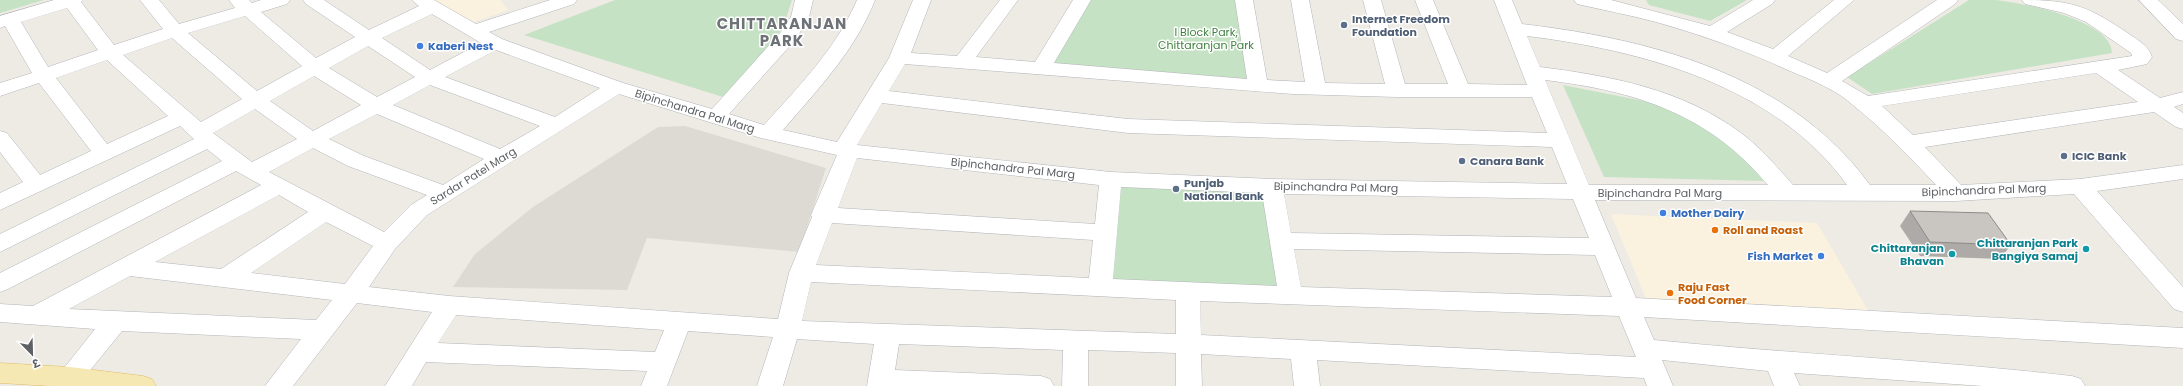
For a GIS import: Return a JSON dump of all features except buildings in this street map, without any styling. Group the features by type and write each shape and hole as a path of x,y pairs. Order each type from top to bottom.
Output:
{"main road":[{"path":"0,373 70,377 143,386"}],"street":[{"path":"103,153 44,76 5,21 73,0 110,53 204,136 244,167 279,185 325,212 387,244"},
{"path":"149,0 175,31 255,100 312,139 356,161 444,193"},
{"path":"0,90 175,31 243,5 281,0"},
{"path":"312,0 429,78 557,125"},
{"path":"511,0 522,15"},
{"path":"473,31 568,0"},
{"path":"715,118 789,35 800,17 804,0"},
{"path":"768,133 819,74 853,28 866,0"},
{"path":"770,386 788,329 800,273 846,150 899,58 922,0"},
{"path":"962,62 1009,0"},
{"path":"1042,67 1082,0"},
{"path":"1244,0 1258,86"},
{"path":"1300,0 1316,88"},
{"path":"1372,0 1397,91"},
{"path":"1424,0 1460,90"},
{"path":"1503,0 1652,368"},
{"path":"1583,0 1638,6 1775,57 1829,81 1863,102 1907,143 1956,193"},
{"path":"1712,33 1766,0"},
{"path":"1775,57 1845,0"},
{"path":"1829,81 1949,0"},
{"path":"1863,102 2100,68 2140,60 2142,57 2140,50 2093,18 2070,9 2032,0"},
{"path":"2148,0 2183,35"},
{"path":"0,244 204,136 255,100 369,37 426,3"},
{"name":"Bipinchandra Pal Marg","path":"426,3 495,43 616,87 768,133 846,150 1111,179 1272,186 1581,192 1788,194 1863,191 1956,193 2080,186 2183,172"},
{"path":"243,5 314,67 377,106 433,131 501,158"},
{"path":"1515,29 1585,37 1642,50 1690,64 1738,85 1807,131 1837,158 1863,191"},
{"path":"4,277 244,167 312,139 495,43"},
{"path":"899,58 1042,67 1258,86 1397,91 1460,90 1588,78 1624,86 1676,102 1714,122 1746,146 1771,171 1788,194"},
{"path":"2100,68 2183,122"},
{"name":"Sardar Patel Marg","path":"278,386 352,292 387,244 419,210 616,87"},
{"path":"877,96 1128,126 1560,140"},
{"path":"1907,143 2158,105 2183,98"},
{"path":"0,202 183,117"},
{"path":"0,138 36,184"},
{"path":"1100,287 1104,232 1111,179"},
{"path":"34,316 279,185"},
{"path":"1272,186 1290,296"},
{"path":"2080,186 2183,302"},
{"path":"226,278 325,212"},
{"path":"822,215 1104,232"},
{"path":"1281,241 1603,247"},
{"path":"128,267 449,304 788,329 888,335 1189,344 1652,368 1777,362 1988,381 2072,386"},
{"path":"800,273 1290,296 1627,307 2183,338"},
{"path":"1188,291 1189,386"},
{"path":"398,386 449,304"},
{"path":"0,313 116,321 322,330"},
{"path":"70,377 116,321"},
{"path":"654,386 680,321"},
{"path":"888,335 880,383 1042,386"},
{"path":"1075,386 1076,341"},
{"path":"1303,351 1307,386"},
{"path":"419,352 663,362"},
{"path":"1777,362 1787,386"}],"shaded area":[{"path":"426,0 500,0 508,10 471,23"},
{"path":"685,126 826,168 799,252 647,238 627,290 453,287 475,254 533,207 658,127"},
{"path":"1611,214 1817,223 1869,312 1648,303"}],"green space":[{"path":"0,0 44,0 0,13"},
{"path":"615,0 792,0 783,28 750,69 723,97 524,35"},
{"name":"I Block Park, Chittaranjan Park","path":"1082,0 1239,0 1254,80 1042,67"},
{"path":"1646,0 1747,0 1710,21 1649,5"},
{"path":"1969,0 1994,0 2023,4 2082,22 2097,31 2108,41 2112,53 1872,94 1847,77"},
{"path":"1563,85 1654,103 1692,116 1752,165 1764,181 1604,177"},
{"path":"1119,186 1264,193 1277,287 1108,281"}],"place":[{"name":"Internet Freedom Foundation","path":"1344,25"},
{"name":"Kaberi Nest","path":"420,46"},
{"name":"ICIC Bank","path":"2064,156"},
{"name":"Canara Bank","path":"1462,161"},
{"name":"Punjab National Bank","path":"1176,189"},
{"name":"Mother Dairy","path":"1663,213"},
{"name":"Roll and Roast","path":"1715,230"},
{"name":"Chittaranjan Park Bangiya Samaj","path":"2086,249"},
{"name":"Chittaranjan Bhavan","path":"1952,254"},
{"name":"Fish Market","path":"1821,256"},
{"name":"Raju Fast Food Corner","path":"1670,293"}],"district":[{"name":"CHITTARANJAN PARK","path":"782,32"}]}
